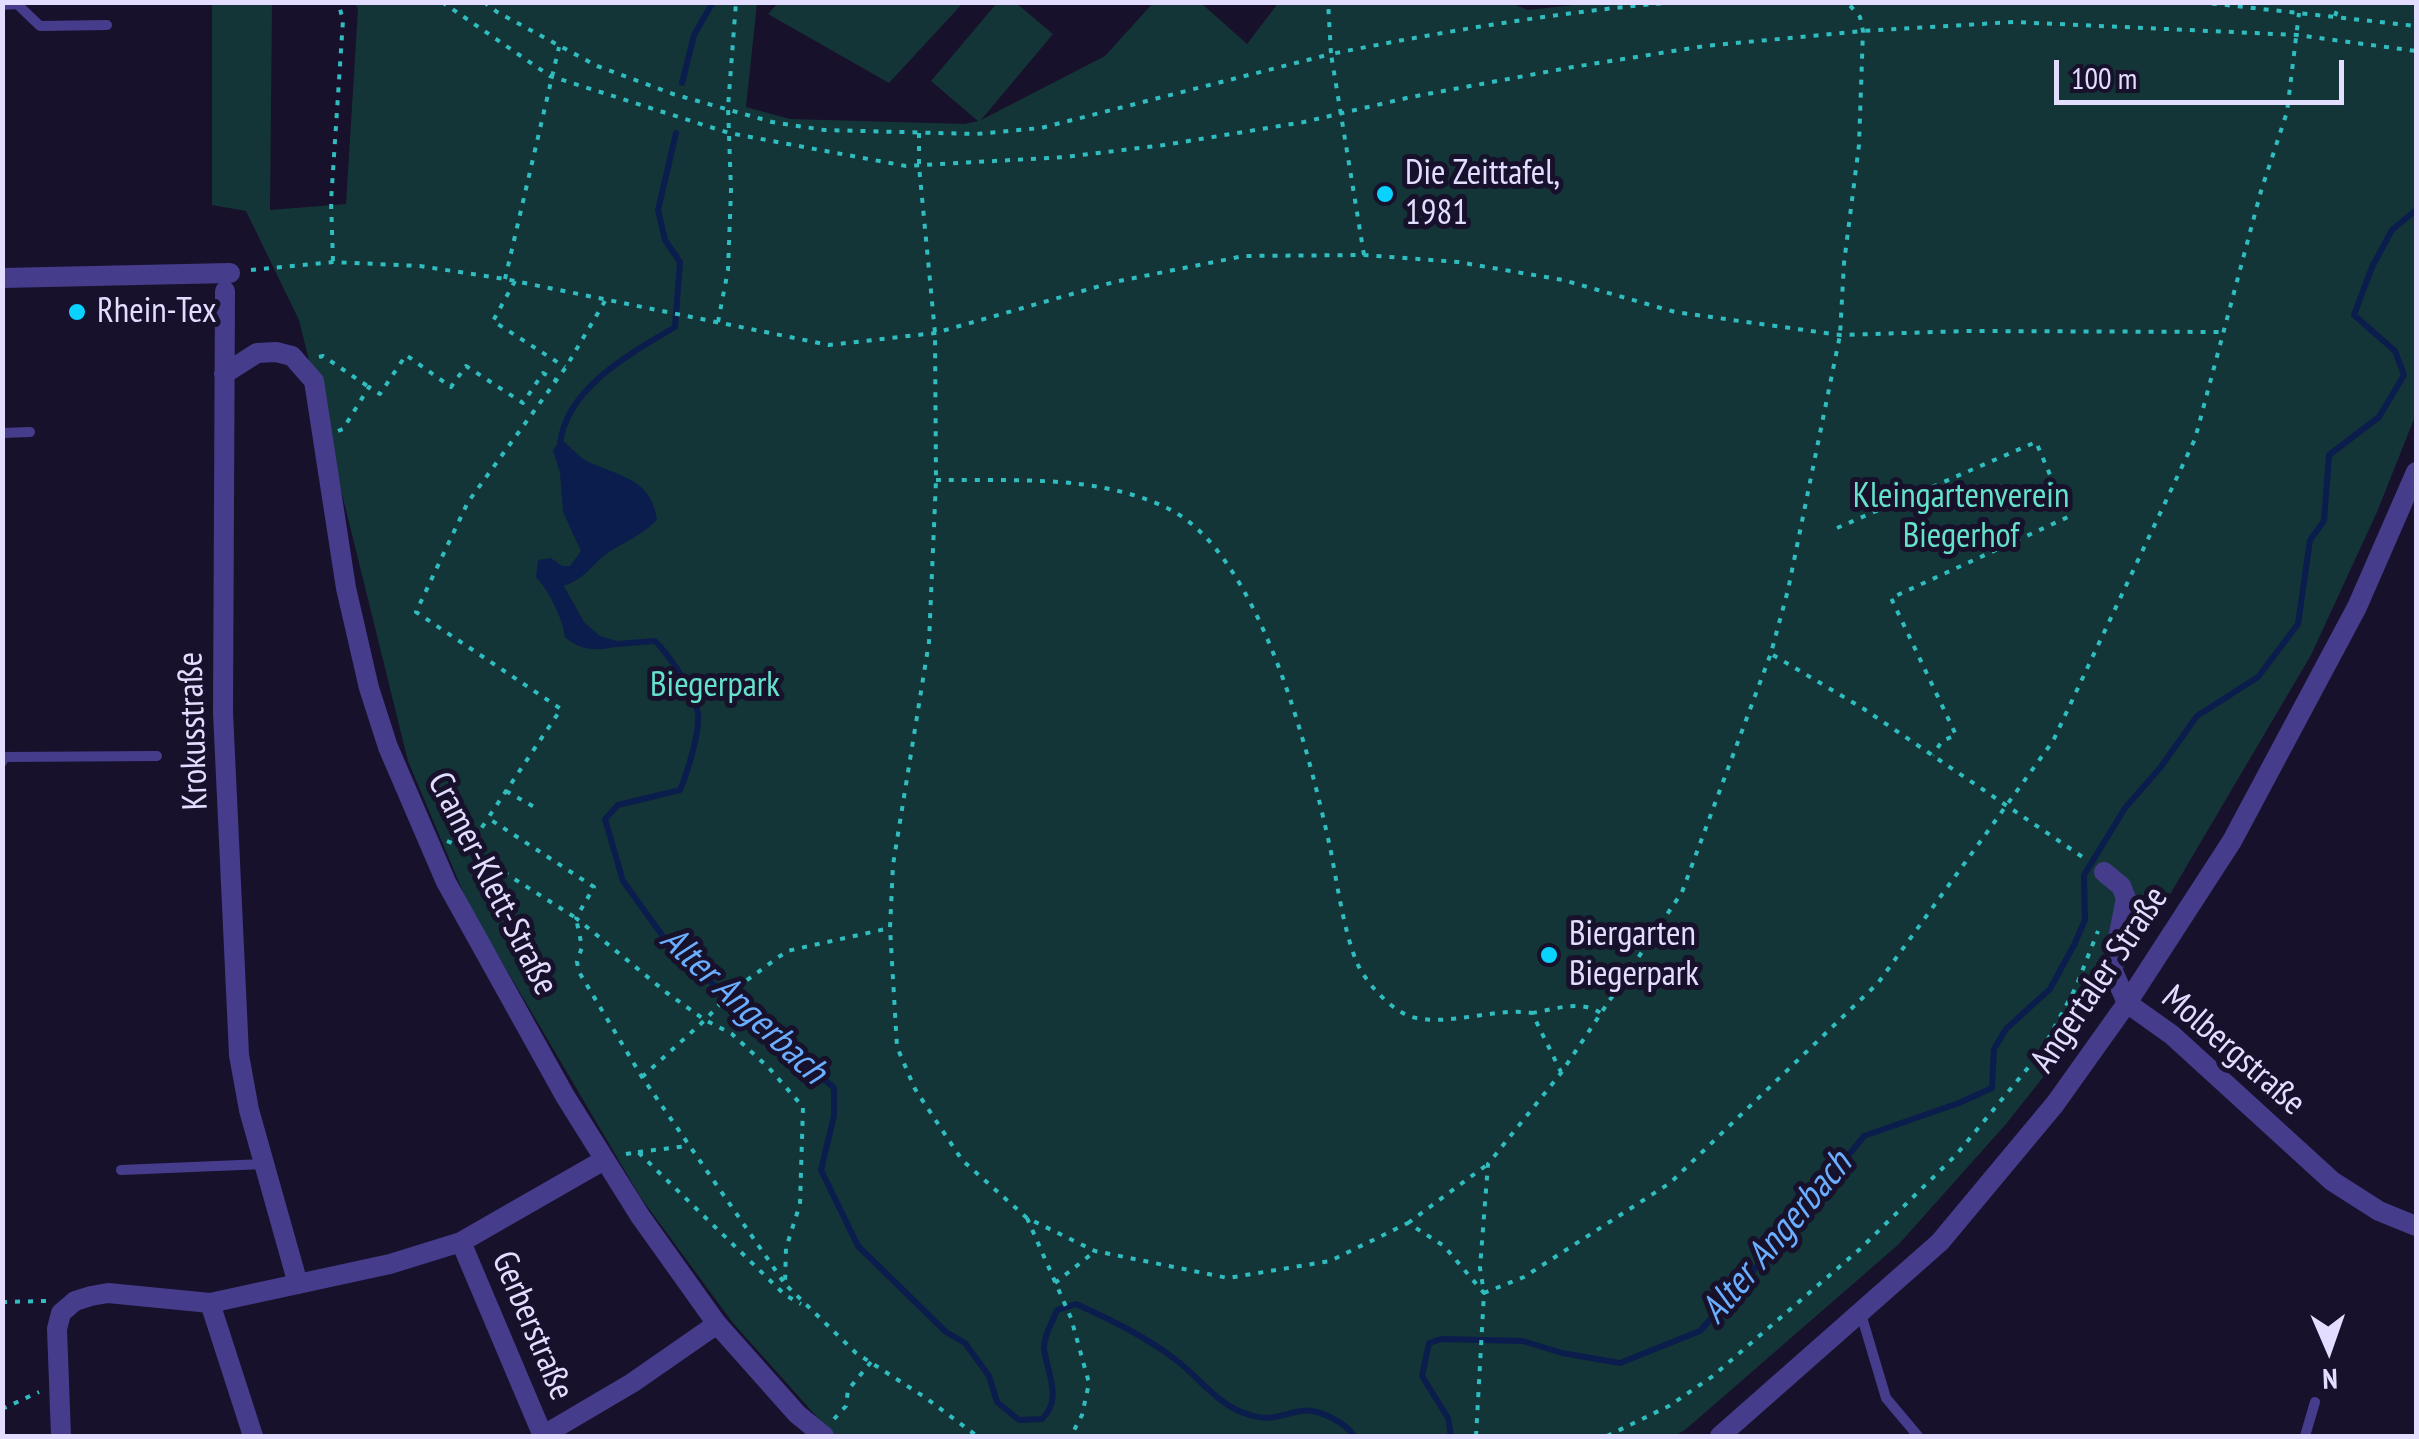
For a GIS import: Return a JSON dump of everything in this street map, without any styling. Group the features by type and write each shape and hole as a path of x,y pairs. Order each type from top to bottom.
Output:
{"street":[{"path":"2,278 228,282"},
{"name":"Krokusstraße","path":"228,282 223,712 239,1056 249,1110 298,1284"},
{"path":"224,374 258,353 292,356 300,364"},
{"name":"Cramer-Klett-Straße","path":"300,364 314,380 346,588 369,688 388,748 446,882 604,1160 716,1324 797,1414 824,1428"},
{"name":"Angertaler Straße","path":"1720,1436 1741,1426 1940,1242 2055,1104 2127,1003 2232,841 2357,606 2416,472"},
{"name":"Molbergstraße","path":"2104,872 2120,886 2126,898 2112,970 2127,1003 2172,1035 2332,1182 2380,1211 2416,1226"},
{"path":"60,1436 57,1328 60,1313 76,1301 108,1292 210,1302 390,1264 461,1242 604,1160"},
{"name":"Gerberstraße","path":"461,1242 542,1436"},
{"path":"210,1302 253,1436"},
{"path":"542,1436 632,1383 716,1324"}],"lane":[{"path":"2,5 17,4 40,26 107,25"},
{"path":"2,432 30,432"},
{"path":"2,762 4,757 157,756"},
{"path":"121,1170 266,1164"},
{"path":"1860,1314 1886,1398 1918,1436"},
{"path":"2305,1436 2315,1402"}],"path":[{"path":"333,262 331,200 344,20 338,2"},
{"path":"442,2 550,76 729,132 816,152 918,166 1164,146 1573,67 1705,46 1863,32 2014,22 2297,35 2416,51"},
{"path":"484,2 597,66 672,94 772,122 824,130 976,134 1042,128 1331,54 1450,30 1599,8 1675,2"},
{"path":"718,322 728,270 728,107 736,2"},
{"path":"1328,2 1331,54 1364,255"},
{"path":"919,133 918,166 935,334 936,480 929,642 894,865 890,928 897,1047 915,1088 962,1160 1027,1218 1095,1251 1228,1278 1330,1260 1408,1223 1488,1164 1562,1074 1682,892 1771,654 1788,590 1840,335 1844,263 1859,145 1863,32 1860,17 1847,2"},
{"path":"2199,2 2416,26"},
{"path":"2334,16 2340,2"},
{"path":"1484,1293 1524,1277 1670,1183 1878,983 2053,741 2195,439 2260,190 2287,112 2299,13"},
{"path":"505,279 559,47"},
{"path":"228,282 279,265 333,262 420,266 505,279 830,345 935,334 1114,282 1244,256 1364,255 1458,262 1563,280 1674,312 1840,335 1967,331 2224,332"},
{"path":"514,281 494,320 566,367"},
{"path":"605,301 566,367 468,502 416,612 561,708 466,849 576,918 705,1020 732,1034 804,1107 800,1204 786,1248 785,1284"},
{"path":"300,364 323,356 380,394 406,355 451,388 466,366 523,403 544,373 556,381"},
{"path":"324,436 343,429 369,388"},
{"path":"1836,528 2036,442 2049,472 2068,518 1891,598 1956,735 1942,741 1932,755"},
{"path":"936,480 1058,482 1117,491 1166,508 1196,525 1251,604 1281,674 1320,802 1358,966 1383,998 1411,1016 1456,1018 1518,1010 1532,1013 1574,1005 1592,1006 1602,1014"},
{"path":"1771,654 2079,854"},
{"path":"506,791 536,808"},
{"path":"488,818 594,887 576,918 582,947 577,962 580,972 642,1077 785,1284 856,1354 977,1436"},
{"path":"1607,1436 1669,1406 1713,1376 1860,1249 1956,1155 2040,1052 2075,990 2106,916"},
{"path":"642,1077 732,990 787,951 890,928"},
{"path":"1532,1013 1562,1074"},
{"path":"604,1160 688,1146"},
{"path":"638,1152 785,1296 806,1306"},
{"path":"1476,1436 1484,1293 1480,1268 1488,1164"},
{"path":"1027,1218 1070,1318 1089,1383 1082,1415 1071,1436"},
{"path":"1408,1223 1444,1246 1484,1293"},
{"path":"1055,1284 1095,1251"},
{"path":"2,1302 76,1301"},
{"path":"824,1428 846,1406 848,1390 871,1362"},
{"path":"2,1409 57,1383"}],"green space":[{"path":"778,2 963,3 889,83 768,14"},
{"name":"Biegerpark","path":"1279,2 1508,2 1528,10 1600,2 2416,3 2416,414 2377,512 2311,655 2139,947 2006,1124 1899,1244 1685,1430 1674,1436 834,1436 733,1323 641,1198 469,906 408,761 299,320 246,211 212,205 212,3 272,3 270,210 346,204 358,9 355,3 757,3 746,107 790,119 965,124 978,121 931,81 997,3 1016,3 1053,34 981,120 1105,56 1153,3 1201,3 1247,44"}],"water":[{"path":"561,439 589,462 635,482 654,507 657,520 564,586 584,622 600,636 620,642 621,646 592,649 571,642 565,637 550,596 536,578 538,560 551,558 562,566 570,566 581,551 563,512 560,473 553,450"}],"waterway":[{"name":"Alter Angerbach","path":"682,83 694,35 713,2"},
{"name":"Alter Angerbach","path":"560,444 565,424 587,389 621,361 675,327 680,262 665,240 658,210 676,133"},
{"name":"Alter Angerbach","path":"1451,1436 1448,1418 1422,1376 1429,1343 1441,1339 1523,1341 1562,1353 1620,1363 1700,1331 1864,1136 1992,1088 1994,1049 2006,1029 2050,989 2074,945 2085,920 2084,875 2125,808 2197,716 2258,677 2298,624 2310,540 2324,521 2329,455 2379,417 2404,375 2395,351 2354,315 2372,267 2392,230 2416,210"},
{"name":"Alter Angerbach","path":"617,644 655,641 681,675 698,714 695,742 680,790 618,805 605,819 623,881 675,953 834,1088 834,1116 821,1170 858,1246 946,1332 965,1343 989,1376 997,1402 1019,1420 1042,1419 1053,1394 1045,1339 1057,1310 1076,1304 1152,1343 1239,1411 1264,1418 1316,1412 1338,1422 1354,1436"}],"place":[{"name":"Die Zeittafel, 1981","path":"1385,194"},
{"name":"Rhein-Tex","path":"77,312"},
{"name":"Biergarten Biegerpark","path":"1549,955"}],"park label":[{"name":"Kleingartenverein Biegerhof","path":"1961,517"}]}
